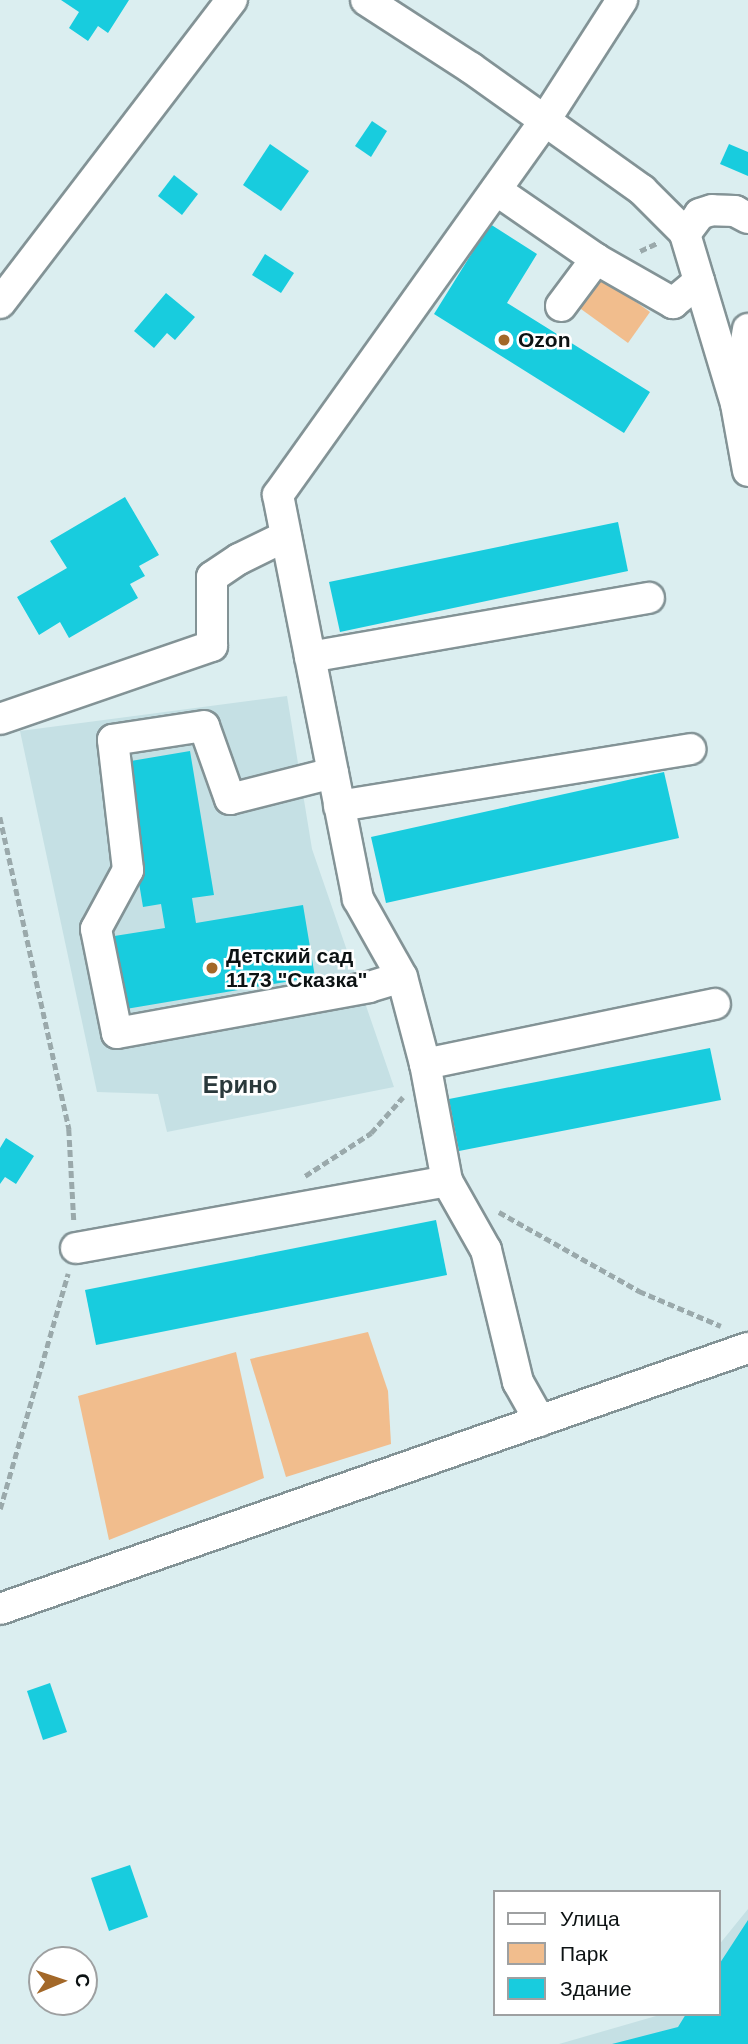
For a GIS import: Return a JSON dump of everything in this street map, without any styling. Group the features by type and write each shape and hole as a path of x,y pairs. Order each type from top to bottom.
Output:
{"street":[{"path":"0,303 232,0"},
{"path":"366,0 545,120 642,190 685,233 736,404 748,471"},
{"path":"540,1421 518,1382 486,1250 447,1181 425,1064 402,977 358,899 278,495 545,120 622,0"},
{"path":"496,190 601,262 673,303 699,281"},
{"path":"685,233 700,214 712,210 735,211 748,218"},
{"path":"561,306 601,262"},
{"path":"736,404 739,365 748,329"},
{"path":"0,719 212,646 212,577 239,559 286,536"},
{"path":"310,657 649,598"},
{"path":"333,773 230,799 204,726 113,740 128,870 96,929 117,1033 369,987 402,977"},
{"path":"340,806 690,749"},
{"path":"425,1064 715,1004"},
{"path":"76,1248 447,1181"},
{"path":"0,1609 748,1348"}],"path":[{"path":"601,262 685,233"},
{"path":"0,817 69,1129 76,1248 0,1509"},
{"path":"276,1213 308,1172 371,1133 408,1091"},
{"path":"493,1208 639,1291 724,1327"}],"shaded area":[{"name":"Детский сад 1173 \"Сказка\"","path":"287,696 312,849 394,1087 167,1132 158,1094 97,1092 20,731"},
{"path":"748,1909 748,2044 559,2044 656,2016 720,2016 720,1944"}],"green space":[{"path":"596,273 650,312 628,343 574,304"},
{"path":"368,1332 388,1391 391,1444 286,1477 250,1359"},
{"path":"236,1352 264,1478 109,1540 78,1396"}],"building":[{"path":"61,0 129,0 108,33 98,26 88,41 69,28 79,12"},
{"path":"372,121 387,131 371,157 355,146"},
{"path":"270,144 309,171 281,211 243,185"},
{"path":"729,144 748,152 748,176 720,164"},
{"path":"174,175 198,194 182,215 158,196"},
{"path":"490,224 537,254 507,303 650,392 624,433 434,314"},
{"path":"265,254 294,273 281,293 252,275"},
{"path":"166,293 195,317 175,340 167,333 154,348 134,331"},
{"path":"125,497 159,555 139,566 145,576 130,584 138,598 69,638 60,622 39,635 17,597 67,568 50,541"},
{"path":"618,522 628,571 340,632 329,582"},
{"path":"190,751 214,895 192,898 196,923 303,905 315,977 120,1010 108,937 165,928 161,904 143,907 119,763"},
{"path":"664,772 679,838 386,903 371,837"},
{"path":"710,1048 721,1100 459,1151 449,1099"},
{"path":"6,1138 34,1156 16,1184 5,1177 0,1184 0,1148"},
{"path":"436,1220 447,1275 96,1345 85,1290"},
{"path":"50,1683 67,1732 43,1740 27,1691"},
{"path":"130,1865 148,1917 109,1931 91,1878"},
{"path":"748,1920 748,2044 612,2044 678,2027 685,2016 720,2016 720,1963"}],"place":[{"name":"Ozon","path":"504,340"},
{"name":"Детский сад 1173 \"Сказка\"","path":"212,968"}],"district":[{"name":"Ерино","path":"240,1085"}]}
